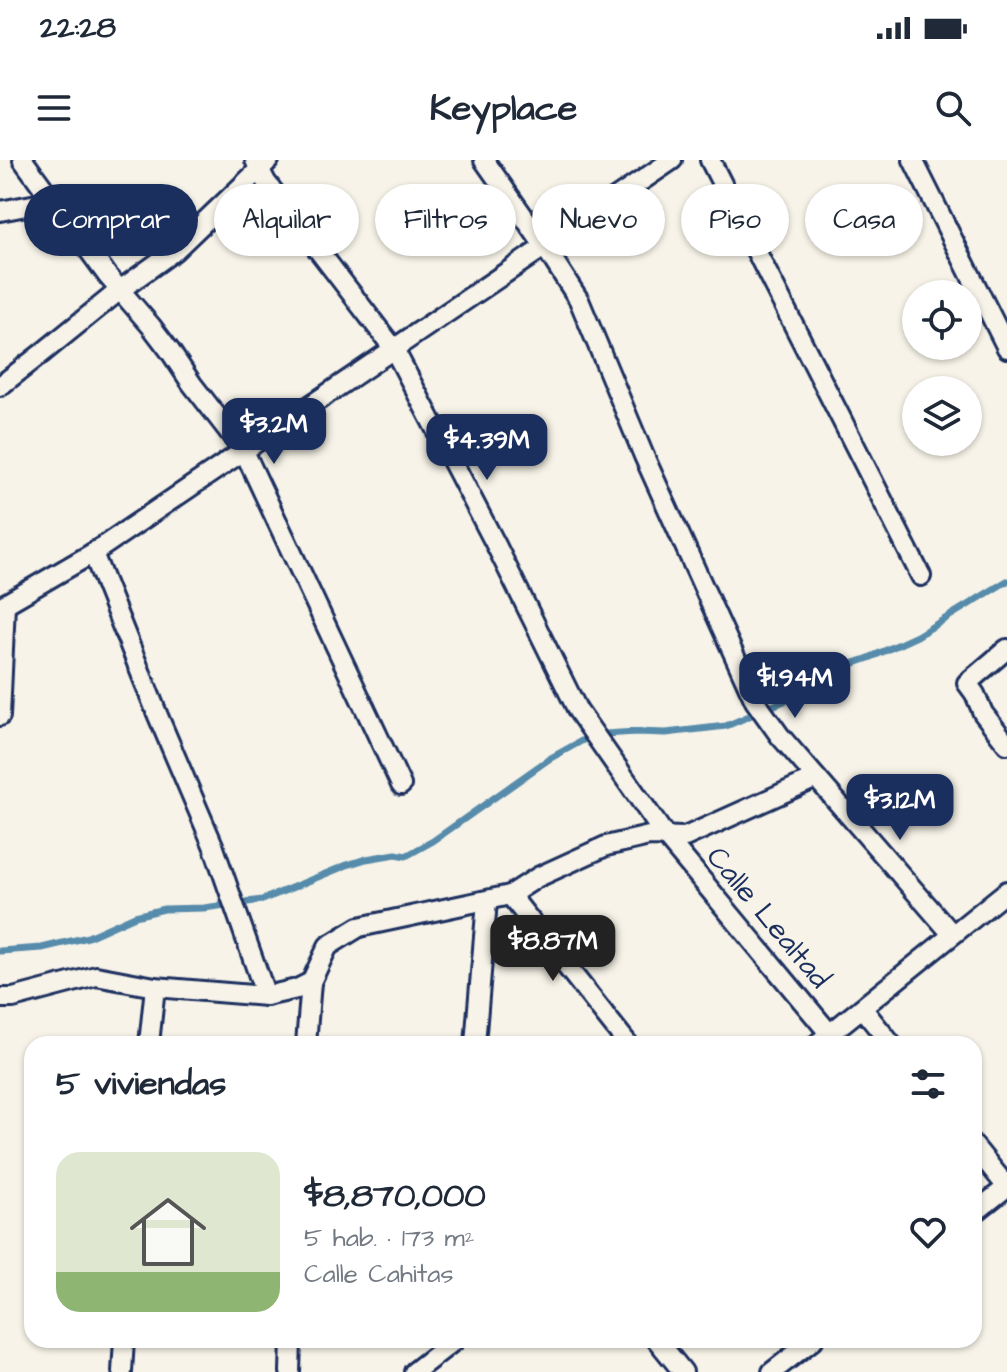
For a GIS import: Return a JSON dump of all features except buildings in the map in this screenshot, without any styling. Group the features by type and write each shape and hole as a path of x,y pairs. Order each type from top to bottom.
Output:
{"street":[{"path":"23,160 40,184"},
{"path":"484,160 532,228"},
{"path":"637,184 672,160"},
{"path":"710,160 921,576"},
{"path":"913,160 1007,348"},
{"path":"0,386 174,251 261,163"},
{"name":"Calle Lealtad","path":"261,163 266,182 394,349 496,545 572,702 666,837 821,1036"},
{"path":"0,211 24,206"},
{"path":"94,256 151,326 244,451 401,785"},
{"path":"0,716 3,605 93,553 532,256"},
{"path":"551,256 579,300 650,471 755,701 780,736 952,934"},
{"path":"93,553 213,845 266,996"},
{"path":"1007,649 967,683 983,713 1007,744"},
{"path":"307,1036 311,982 328,946 359,927 510,895 538,877 606,846 649,836 685,837 816,778"},
{"path":"827,1036 1007,891"},
{"path":"510,895 622,1036"},
{"path":"476,1036 487,901"},
{"path":"0,998 13,998 96,976 155,987 266,996 297,989 311,982"},
{"path":"150,1036 155,987"},
{"name":"Calle Lealtad","path":"862,1008 885,1036"},
{"path":"982,1156 1007,1187 982,1207"},
{"path":"122,1372 124,1348"},
{"path":"290,1372 291,1348"},
{"path":"414,1372 445,1348"},
{"path":"664,1348 683,1372"},
{"path":"772,1372 803,1348"}],"waterway":[{"path":"0,951 42,948 88,937 135,916 164,909 204,908 262,900 366,859 396,854 406,856 433,841 549,759 585,739 605,734 666,733 726,726 791,698 846,666 917,636 1007,581"}]}
